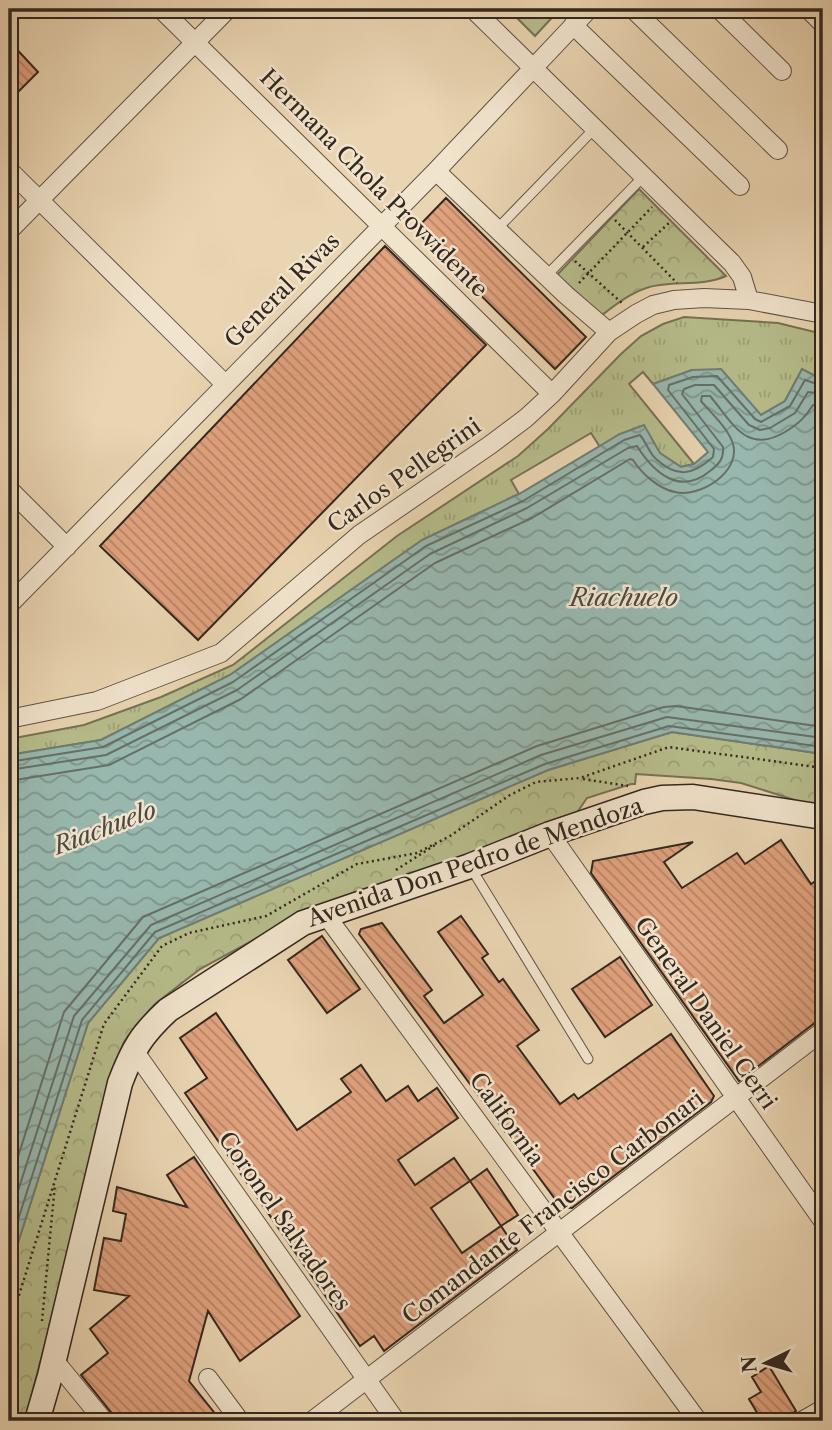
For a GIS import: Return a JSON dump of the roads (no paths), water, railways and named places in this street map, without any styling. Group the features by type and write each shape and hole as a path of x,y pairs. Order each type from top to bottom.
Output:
{"main road":[{"name":"Avenida Don Pedro de Mendoza","path":"37,1421 54,1360 116,1096 133,1049 152,1024 168,1010 283,934 325,914 470,866 550,834 644,802 672,797 693,797 823,817"}],"street":[{"name":"Hermana Chola Provvidente","path":"161,9 552,394"},
{"path":"9,231 228,9"},
{"path":"473,9 732,263 741,277 749,300"},
{"name":"General Rivas","path":"9,605 436,171 589,9"},
{"path":"633,9 778,150"},
{"path":"719,9 782,71"},
{"path":"808,9 823,24"},
{"path":"573,25 740,186"},
{"path":"9,170 225,384"},
{"path":"436,171 566,295 609,332"},
{"name":"Carlos Pellegrini","path":"9,719 97,702 221,653 359,535 526,418 609,332 653,305 691,298 749,300 823,313"},
{"path":"9,489 66,547"},
{"name":"General Daniel Cerri","path":"550,834 823,1221"},
{"name":"California","path":"325,914 698,1421"},
{"name":"Comandante Francisco Carbonari","path":"312,1421 823,1031"},
{"name":"Coronel Salvadores","path":"133,1049 396,1421"},
{"path":"54,1360 104,1421"},
{"path":"208,1378 240,1421"},
{"path":"802,1421 823,1409"}],"lane":[{"path":"497,229 595,128"},
{"path":"547,275 644,177"},
{"path":"470,866 588,1059"}],"water":[{"name":"Riachuelo","path":"721,369 761,415 785,401 802,369 823,380 823,754 672,732 548,770 159,938 88,1023 9,1271 9,755 101,740 230,675 422,540 519,494 620,434 644,425 660,453 681,467 694,464 708,452 653,384 692,370"}]}
